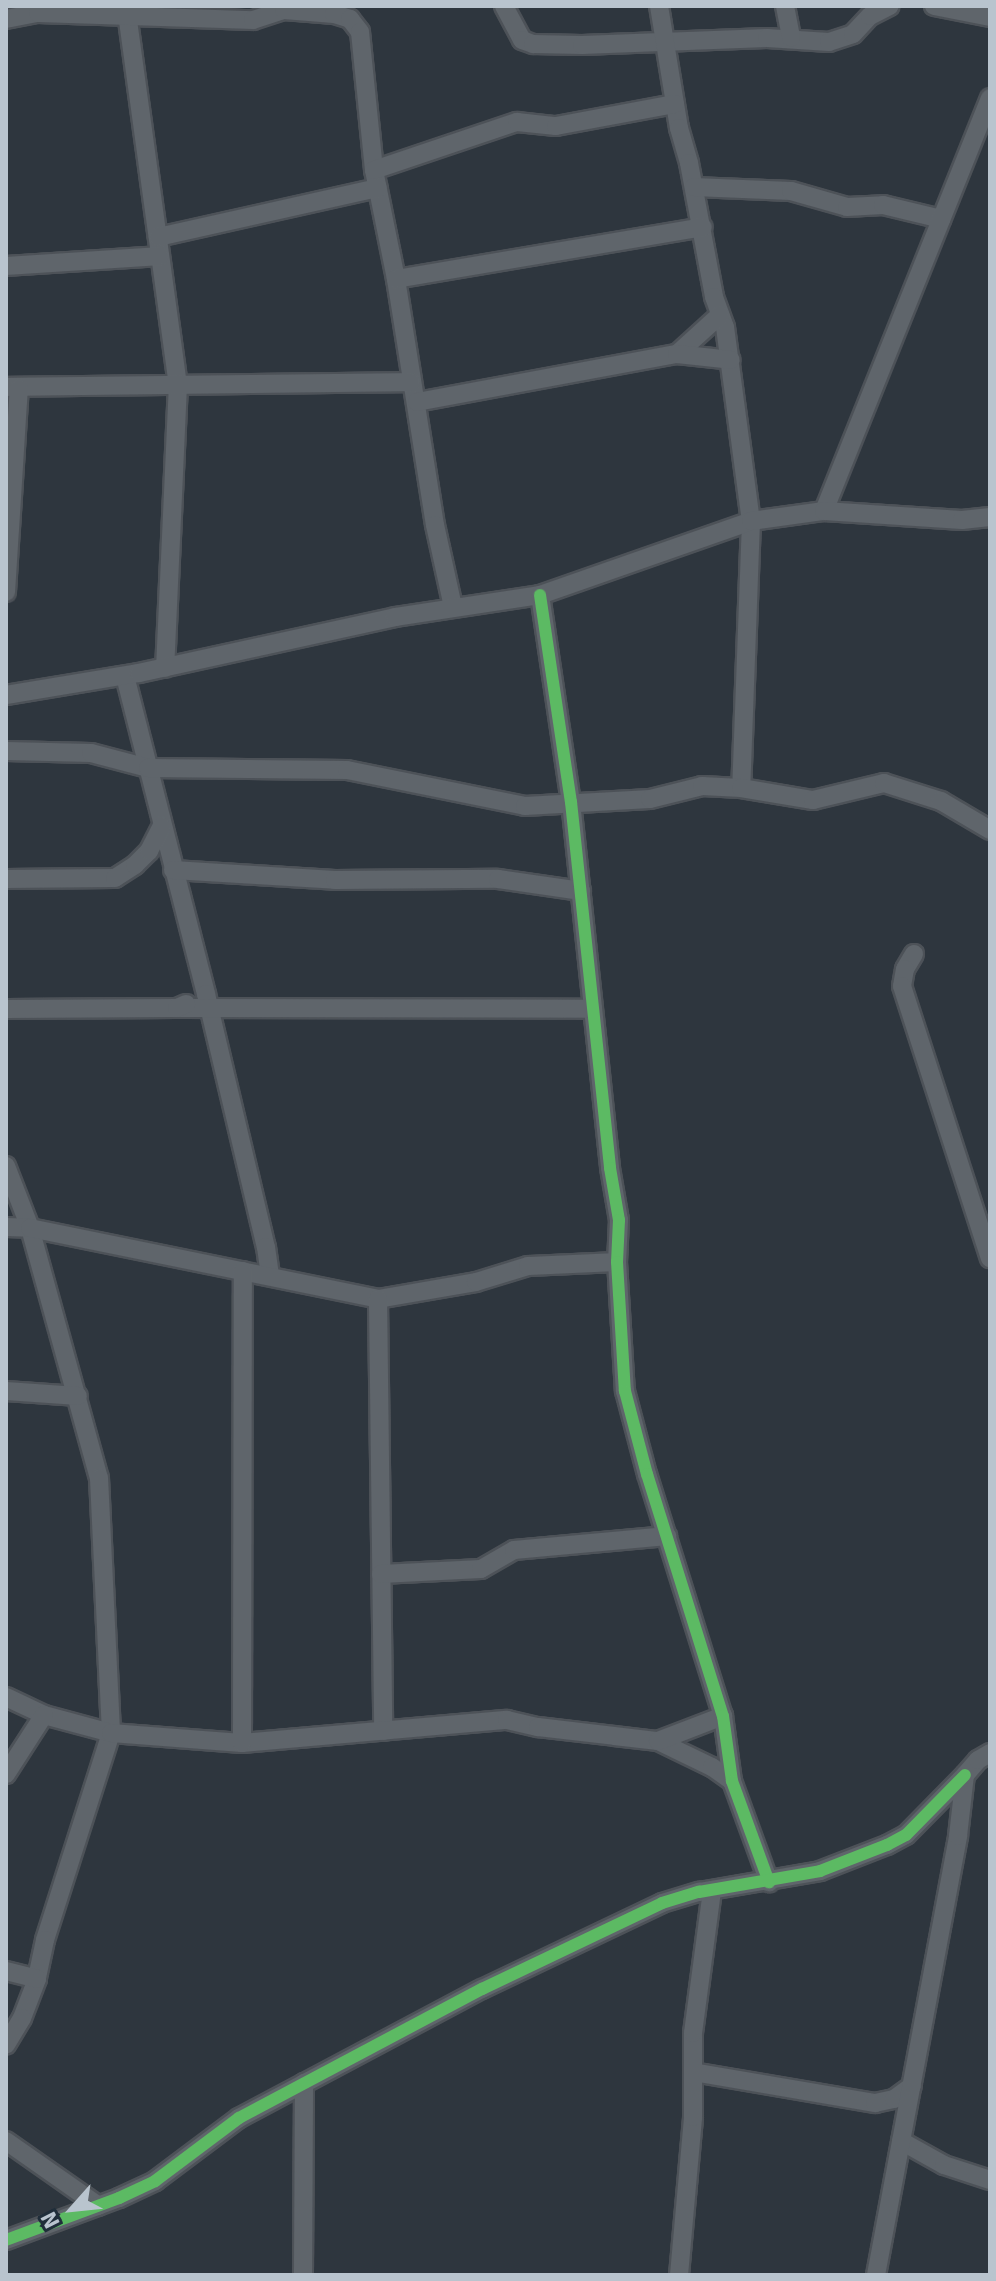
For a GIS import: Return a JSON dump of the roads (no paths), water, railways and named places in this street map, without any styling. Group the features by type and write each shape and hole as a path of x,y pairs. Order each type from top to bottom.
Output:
{"street":[{"path":"504,6 514,31 528,43 791,37 829,42 840,39 890,6"},
{"path":"659,6 675,104 731,360 751,521 741,788"},
{"path":"785,6 791,37"},
{"path":"934,6 990,17"},
{"path":"6,19 38,13 127,11 253,20 284,10 334,14 350,19 360,32 364,46 376,179 417,402 435,525 453,607"},
{"path":"127,11 178,384 165,668"},
{"path":"824,511 990,98"},
{"path":"6,266 159,247 376,179 517,122 556,126 675,104"},
{"path":"694,187 791,191 847,207 883,205 941,219"},
{"path":"396,279 703,227"},
{"path":"677,354 720,315"},
{"path":"417,402 677,354 731,360"},
{"path":"6,592 12,388 411,382"},
{"path":"6,695 125,676 453,607 540,595 751,521 824,511 962,520 990,517"},
{"path":"540,595 571,802 619,1220 617,1262 625,1391 723,1716 732,1781 769,1882"},
{"path":"125,676 208,1002 266,1247 270,1276"},
{"path":"6,751 91,753 148,768 347,770 525,806 650,799 702,786 741,788 813,800 884,783 941,801 990,830"},
{"path":"6,879 115,878 149,851 162,826"},
{"path":"173,870 335,880 498,879 581,891"},
{"path":"914,954 905,969 902,986 990,1258"},
{"path":"6,1009 177,1008 208,1002 593,1009"},
{"path":"6,1166 30,1228 99,1478 111,1733 45,1940 37,1979 22,2018 6,2045"},
{"path":"6,1227 30,1228 378,1299 476,1282 528,1266 617,1262"},
{"path":"242,1743 243,1271"},
{"path":"378,1299 383,1731"},
{"path":"6,1391 78,1396"},
{"path":"381,1574 481,1569 514,1550 667,1536"},
{"path":"6,1697 44,1715 111,1733 242,1743 507,1720 538,1727 658,1741 700,1760 732,1781"},
{"path":"6,1774 44,1715"},
{"path":"658,1741 723,1716"},
{"path":"6,2240 99,2206 155,2181 239,2118 482,1989 662,1903 712,1890 820,1871 896,1840 932,1811 978,1760 990,1753"},
{"path":"876,2275 958,1836 965,1775"},
{"path":"679,2275 693,2117 693,2033 712,1890"},
{"path":"6,1971 37,1979"},
{"path":"693,2072 875,2103 894,2099 912,2086"},
{"path":"303,2275 304,2083"},
{"path":"6,2141 99,2206"},
{"path":"901,2141 944,2165 990,2180"}]}
